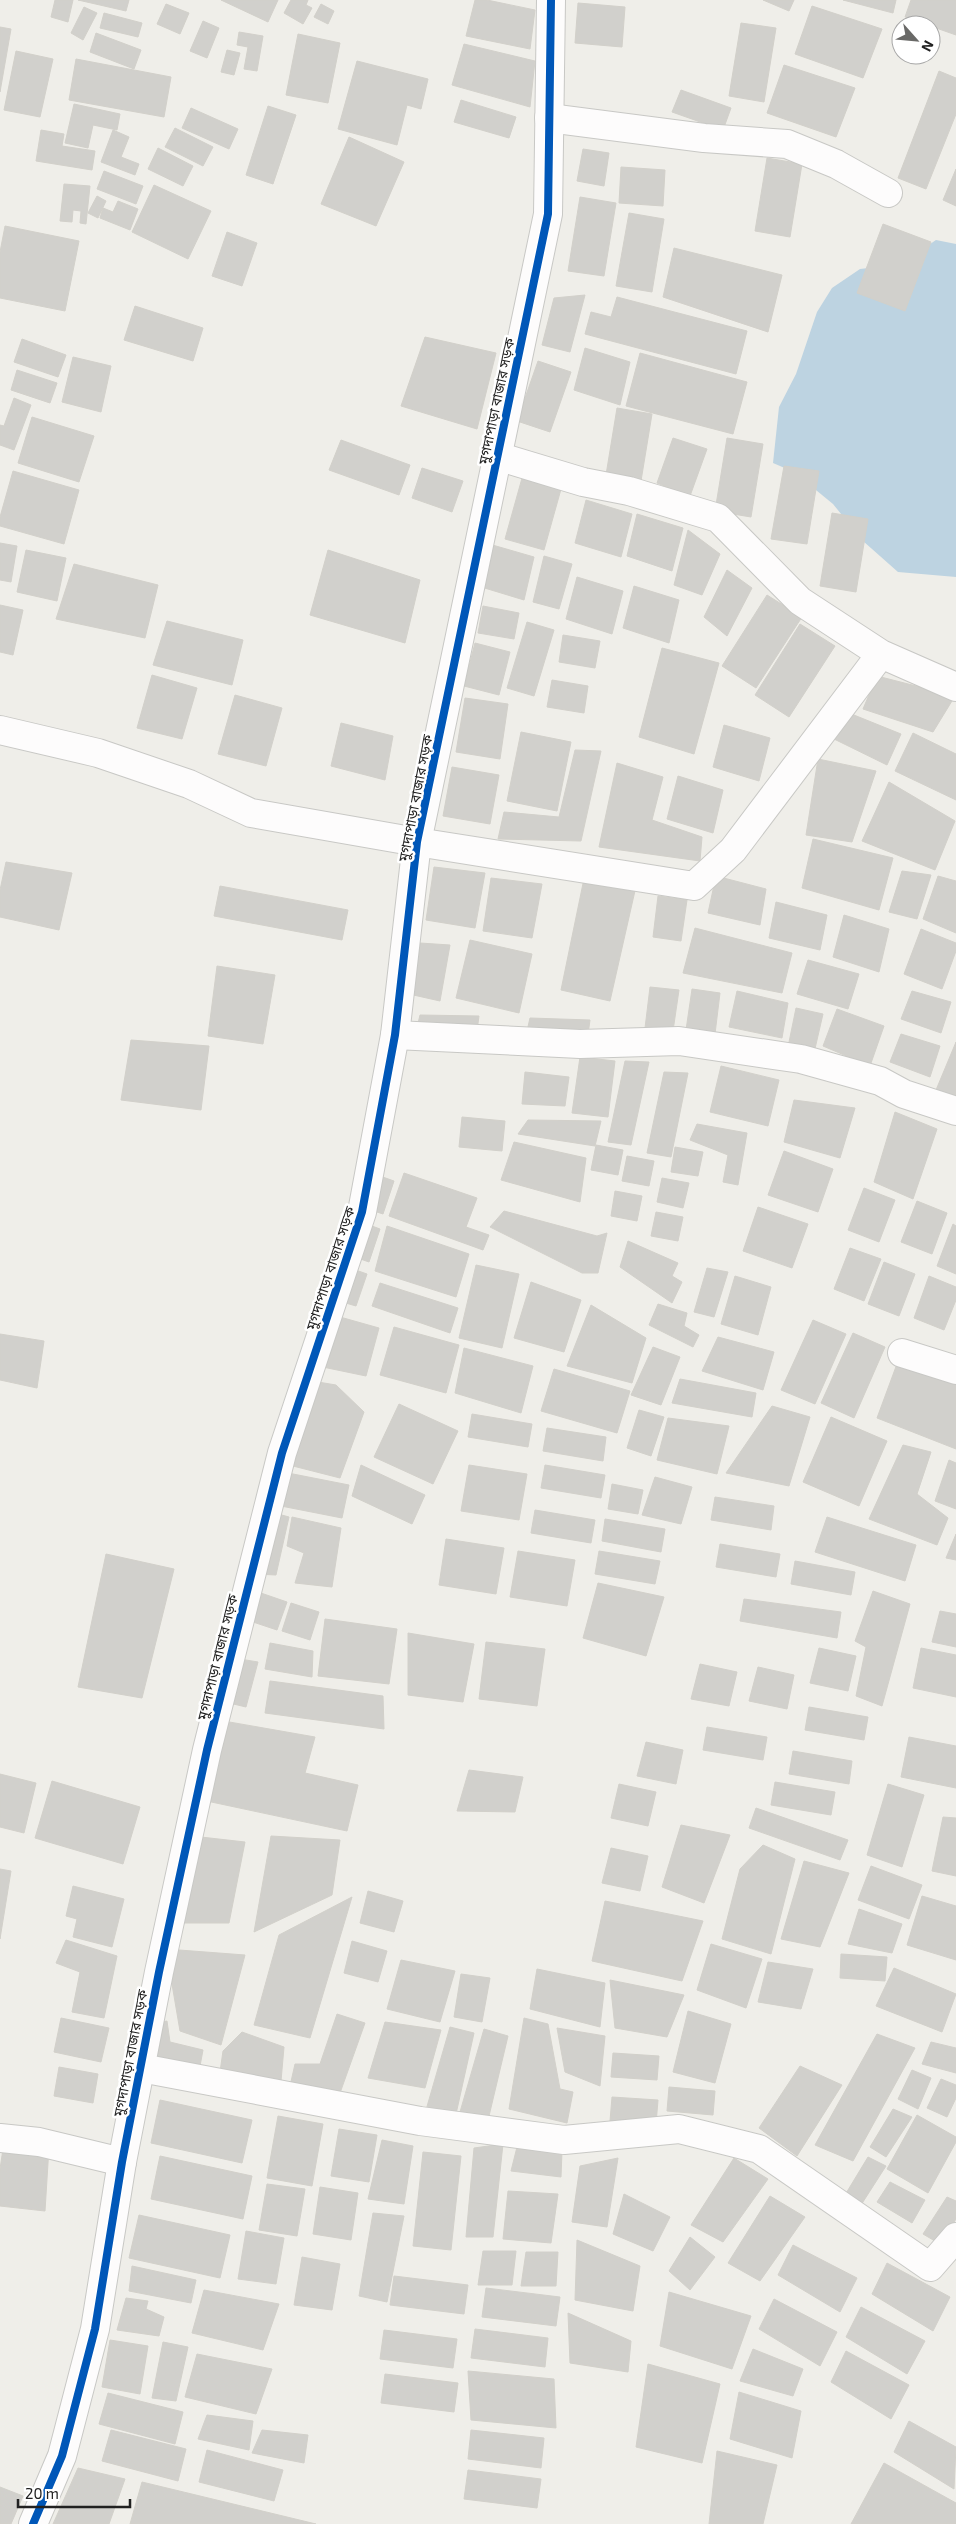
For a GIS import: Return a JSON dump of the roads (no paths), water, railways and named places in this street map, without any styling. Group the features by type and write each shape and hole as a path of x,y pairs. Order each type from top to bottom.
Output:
{"street":[{"name":"মুগদাপাড়া বাজার সড়ক","path":"33,2524 62,2456 94,2329 122,2162 159,1972 207,1750 282,1453 362,1212 395,1035 417,842 548,214 551,0"},
{"path":"549,118 704,138 788,144 836,164 888,193"},
{"path":"497,456 583,482 629,491 718,518 800,601 881,654 956,687"},
{"path":"0,730 98,753 189,784 251,813 417,842 694,886 733,850 881,654"},
{"path":"395,1035 580,1044 678,1041 800,1059 880,1081 904,1094 956,1111"},
{"path":"902,1353 956,1370"},
{"path":"141,2068 420,2121 564,2140 679,2129 759,2149 930,2267 956,2237"},
{"path":"0,2138 38,2142 122,2162"}],"water":[{"path":"936,240 956,244 956,577 898,572 863,541 833,504 794,472 773,463 779,407 796,374 817,312 832,288 860,269 885,266 911,257"}]}
